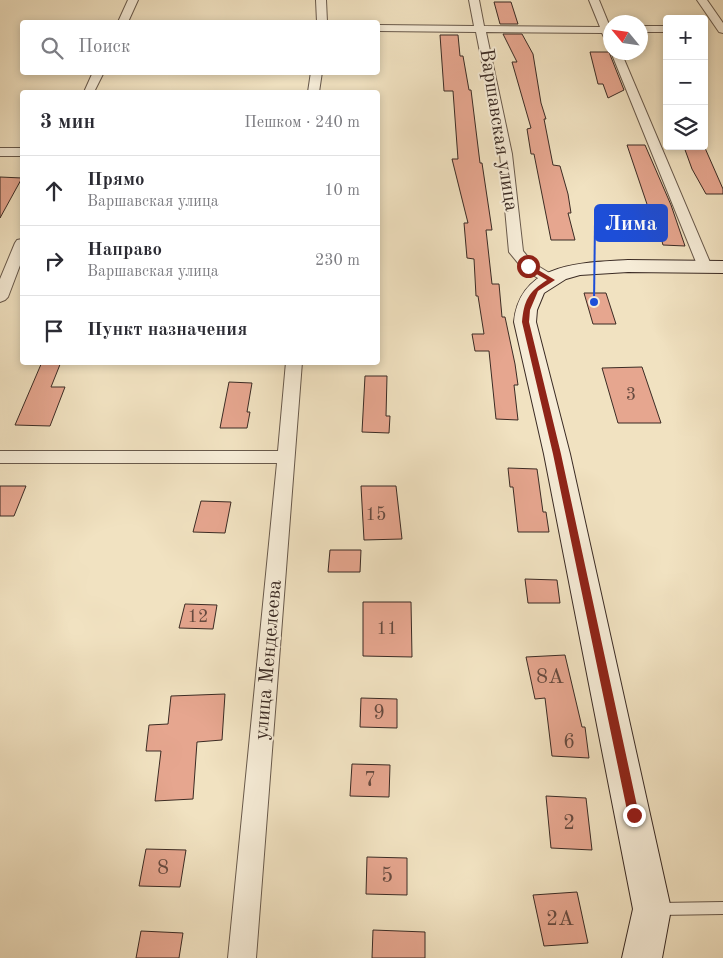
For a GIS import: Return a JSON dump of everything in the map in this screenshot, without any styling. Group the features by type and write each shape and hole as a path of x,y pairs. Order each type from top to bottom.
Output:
{"main road":[{"path":"642,958 652,909 559,464 525,322 526,310 535,290 559,275 578,269 628,266 714,267"}],"street":[{"path":"124,20 133,0"},
{"path":"320,0 322,20"},
{"name":"Варшавская улица","path":"474,0 506,154 516,252 528,266 551,280"},
{"path":"594,0 603,19"},
{"path":"702,0 720,29"},
{"path":"380,28 603,30"},
{"path":"648,30 663,29"},
{"path":"620,60 714,267"},
{"path":"90,90 97,75"},
{"path":"314,90 316,75"},
{"path":"0,152 20,152"},
{"path":"0,297 20,248"},
{"name":"улица Менделеева","path":"242,958 288,457 294,365"},
{"path":"0,457 288,457"}],"lane":[{"path":"652,909 723,908"}],"building":[{"path":"494,2 511,2 518,24 500,24"},
{"path":"503,34 522,34 533,54 553,165 560,166 568,194 571,213 568,213 575,240 551,240 534,154 531,154 527,129 531,128 512,62 517,62"},
{"path":"440,35 458,35 460,56 463,56 469,90 471,90 480,163 482,163 492,230 486,230 492,284 499,284 502,317 505,317 515,364 518,385 514,385 518,420 496,419 489,351 475,351 472,334 484,334 478,296 476,296 474,259 467,258 464,223 468,223 452,159 458,159 453,91 444,91"},
{"path":"590,52 603,52 603,60 612,60 624,90 608,98 603,84 598,84"},
{"path":"627,145 645,145 671,205 685,246 663,245 655,216 651,216"},
{"path":"685,150 706,150 723,189 723,194 706,194 692,169"},
{"path":"0,177 20,178 20,182 0,218"},
{"path":"584,293 606,293 616,324 593,324"},
{"path":"41,365 60,365 51,387 65,387 50,426 15,425"},
{"path":"642,367 661,423 618,423 602,368"},
{"path":"365,376 387,376 386,416 390,416 389,433 362,432"},
{"path":"229,382 252,383 247,412 250,412 247,428 220,428"},
{"path":"508,468 537,469 543,512 546,512 549,532 518,532 513,487 510,487"},
{"path":"0,486 26,486 14,516 0,516"},
{"path":"361,486 396,486 402,539 364,540"},
{"path":"201,501 231,502 225,533 193,532"},
{"path":"330,550 361,550 360,572 328,572"},
{"path":"525,579 557,580 560,603 528,603"},
{"path":"363,602 411,602 412,657 363,656"},
{"path":"185,604 217,605 213,629 179,628"},
{"path":"565,655 582,727 585,727 589,758 552,756 545,698 535,699 526,657"},
{"path":"225,694 222,740 197,742 193,799 155,801 161,751 146,751 149,725 168,724 171,696"},
{"path":"361,698 397,699 397,728 360,727"},
{"path":"352,764 390,765 389,797 350,796"},
{"path":"546,796 586,798 592,850 551,848"},
{"path":"146,849 186,850 180,887 139,886"},
{"path":"367,857 407,858 407,895 366,894"},
{"path":"577,892 588,943 544,946 533,895"},
{"path":"373,930 425,932 425,958 372,958"},
{"path":"141,931 183,933 179,958 136,958"}],"place":[{"name":"Лима","path":"594,302"}],"route":[{"path":"528,266 551,280 535,290 526,310 525,322 557,454 634,815"}]}
